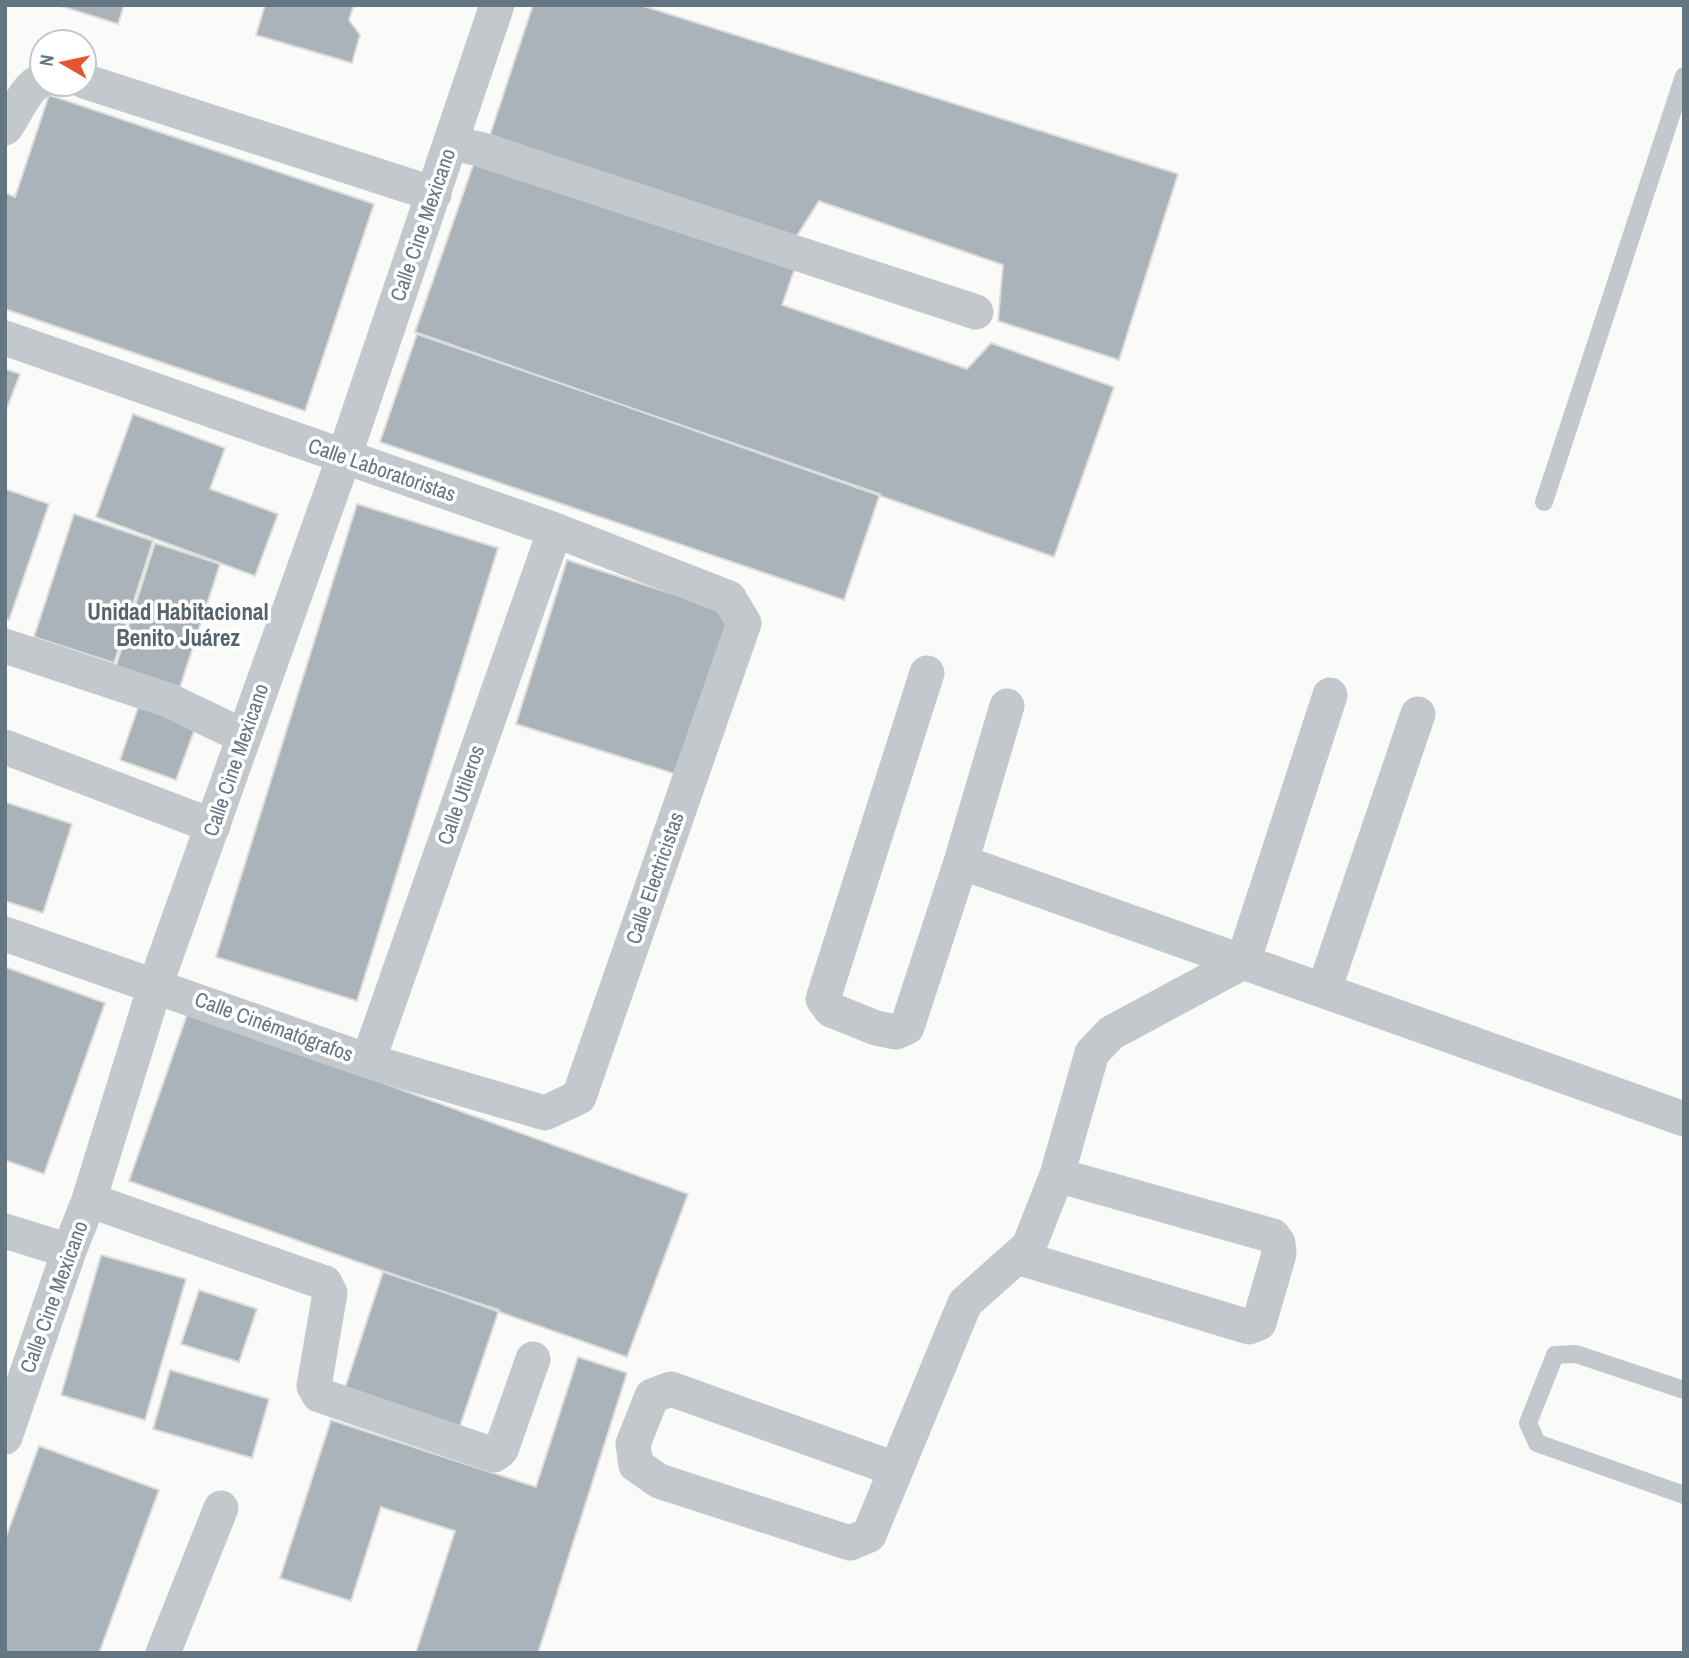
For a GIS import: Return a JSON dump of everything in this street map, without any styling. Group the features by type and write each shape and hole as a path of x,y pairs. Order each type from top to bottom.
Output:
{"street":[{"name":"Calle Cine Mexicano","path":"5,1437 89,1200 155,986 344,457 497,5"},
{"path":"98,86 434,194"},
{"path":"5,128 28,92"},
{"path":"451,143 479,149 976,312"},
{"name":"Calle Laboratoristas","path":"5,338 555,530 729,598 744,623"},
{"name":"Calle Utileros","path":"368,1061 555,530"},
{"name":"Calle Electricistas","path":"545,1112 579,1097 744,623"},
{"path":"5,646 168,700 243,736"},
{"path":"927,673 824,999 831,1010 876,1028 896,1032 907,1027 961,862 1007,706"},
{"path":"895,1469 671,1389 652,1396 633,1444 636,1465 659,1481 850,1543 869,1535 965,1303 1029,1246 1057,1175 1092,1053 1111,1033 1243,962 1330,695"},
{"path":"1324,990 1418,714"},
{"path":"5,747 213,826"},
{"path":"961,862 1684,1119"},
{"name":"Calle Cinématógrafos","path":"5,934 368,1061 545,1112"},
{"path":"1017,1256 1249,1327 1259,1324 1279,1254 1278,1243 1273,1236 1057,1175"},
{"path":"89,1200 325,1283 330,1293 314,1386 319,1395 494,1455 501,1450 533,1359"},
{"path":"5,1230 69,1251"},
{"path":"163,1653 221,1507"}],"lane":[{"path":"1544,502 1684,76"},
{"path":"1684,1390 1576,1354 1555,1355 1528,1423 1537,1443 1684,1494"}],"building":[{"path":"58,5 124,5 118,24"},
{"path":"265,5 354,5 349,20 360,35 352,63 256,35"},
{"path":"533,5 640,5 1178,174 1119,360 998,321 1003,265 819,201 796,237 490,135"},
{"path":"48,98 58,98 374,204 305,411 5,309 5,193 15,197"},
{"path":"476,157 795,268 782,305 967,369 991,343 1114,387 1054,557 415,332"},
{"path":"417,334 880,494 844,600 380,442"},
{"path":"5,369 20,374 5,413"},
{"path":"133,414 225,448 210,489 278,514 255,576 96,517"},
{"path":"5,489 49,504 9,620 5,618"},
{"path":"357,504 498,548 357,1001 216,957"},
{"path":"74,514 153,541 114,663 34,637"},
{"path":"155,543 220,564 179,690 115,669"},
{"path":"567,560 733,613 682,776 516,724"},
{"path":"140,702 197,723 176,780 120,760"},
{"path":"5,802 72,824 43,913 5,901"},
{"path":"5,967 105,1003 44,1174 5,1160"},
{"path":"188,1012 688,1194 627,1357 129,1181"},
{"path":"101,1255 186,1279 145,1420 61,1395"},
{"path":"383,1272 499,1310 459,1429 344,1391"},
{"path":"199,1290 257,1309 239,1362 181,1344"},
{"path":"578,1357 627,1373 538,1653 416,1652 455,1531 381,1507 351,1601 280,1578 331,1420 536,1487"},
{"path":"170,1370 269,1399 252,1458 153,1429"},
{"path":"39,1446 159,1490 99,1653 5,1653 5,1540"}],"district":[{"name":"Unidad Habitacional Benito Juárez","path":"178,625"}]}
